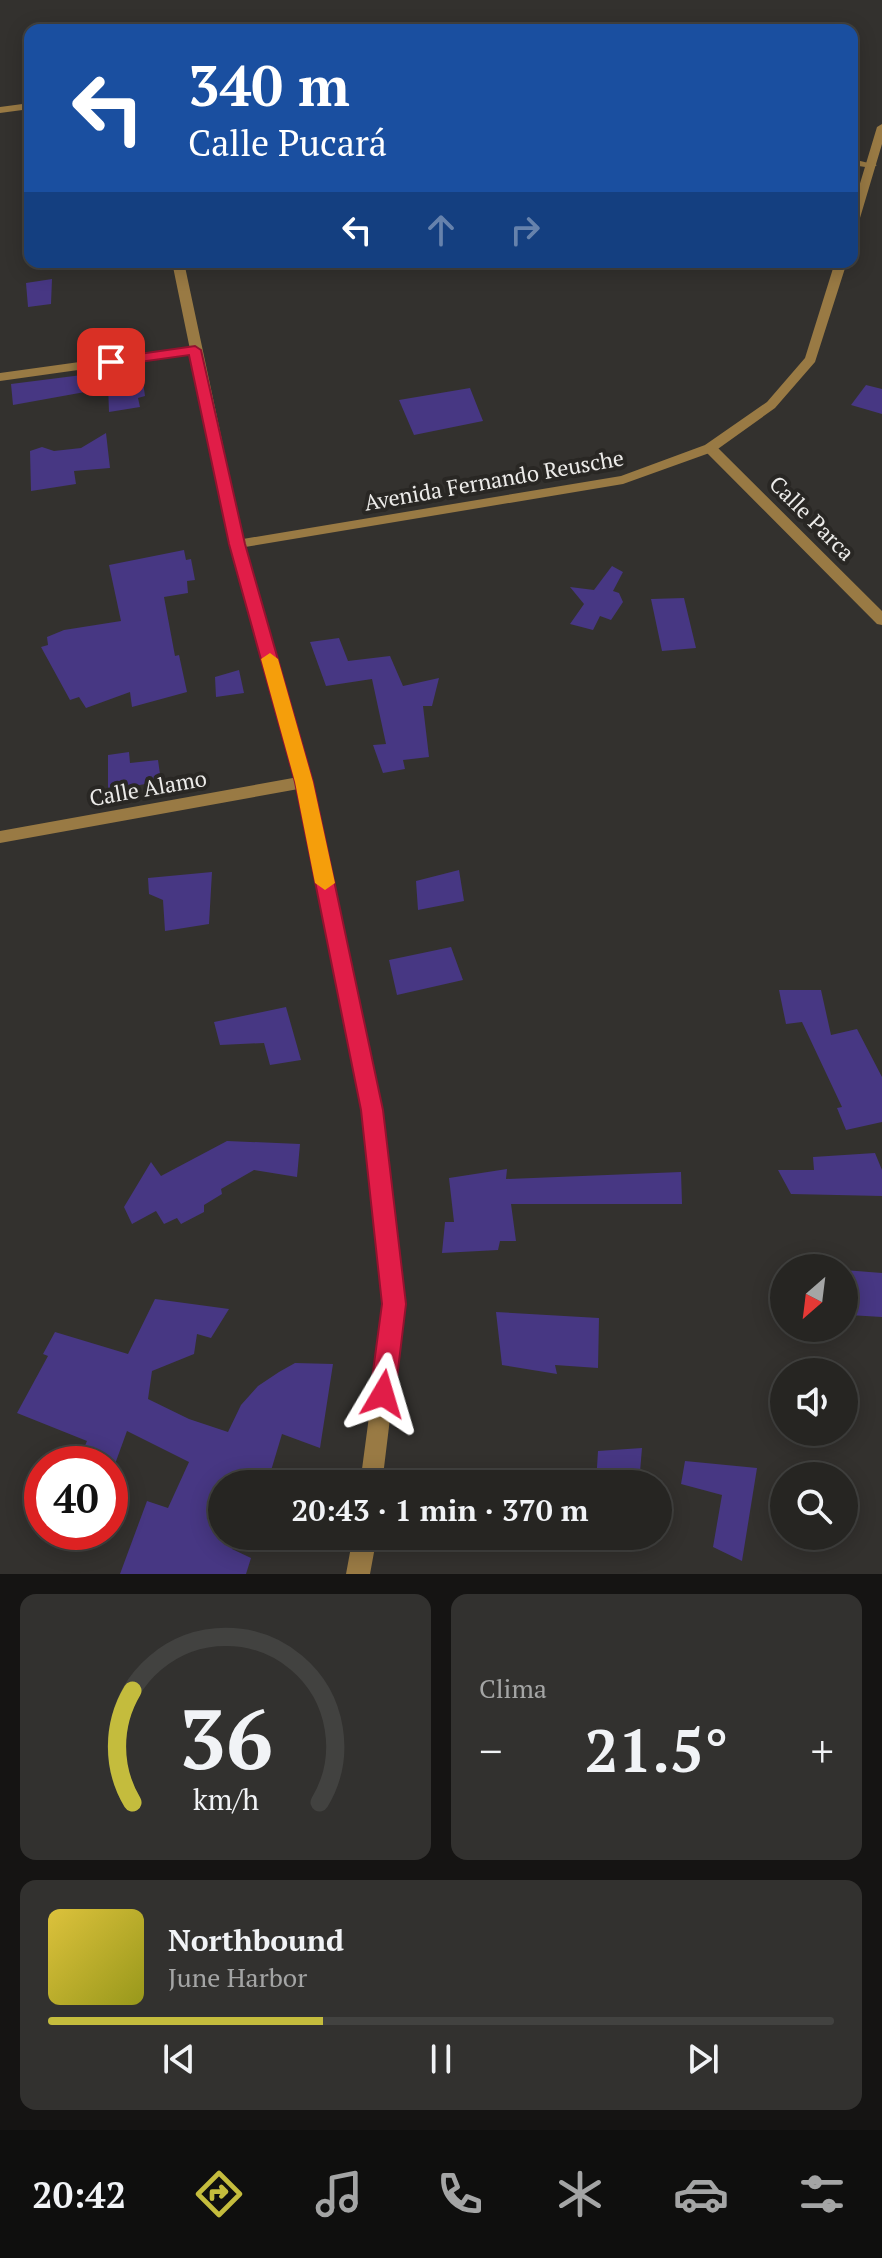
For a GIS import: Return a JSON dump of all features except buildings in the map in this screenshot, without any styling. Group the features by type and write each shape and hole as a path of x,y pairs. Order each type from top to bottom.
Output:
{"street":[{"path":"0,110 24,107"},
{"path":"858,209 882,127"},
{"path":"858,163 872,165"},
{"path":"179,268 237,544 304,782 372,1110 394,1304 373,1470"},
{"name":"Avenida Fernando Reusche","path":"237,544 623,480 710,448 771,405 811,359 839,268"},
{"path":"0,377 195,350"},
{"name":"Calle Parca","path":"710,448 882,620"},
{"name":"Calle Alamo","path":"0,837 304,782"},
{"path":"358,1574 362,1550"}],"slow traffic":[{"path":"270,659 304,782 325,883"}],"route":[{"path":"111,362 195,350 237,544 304,782 372,1110 394,1304 383,1394"}]}
